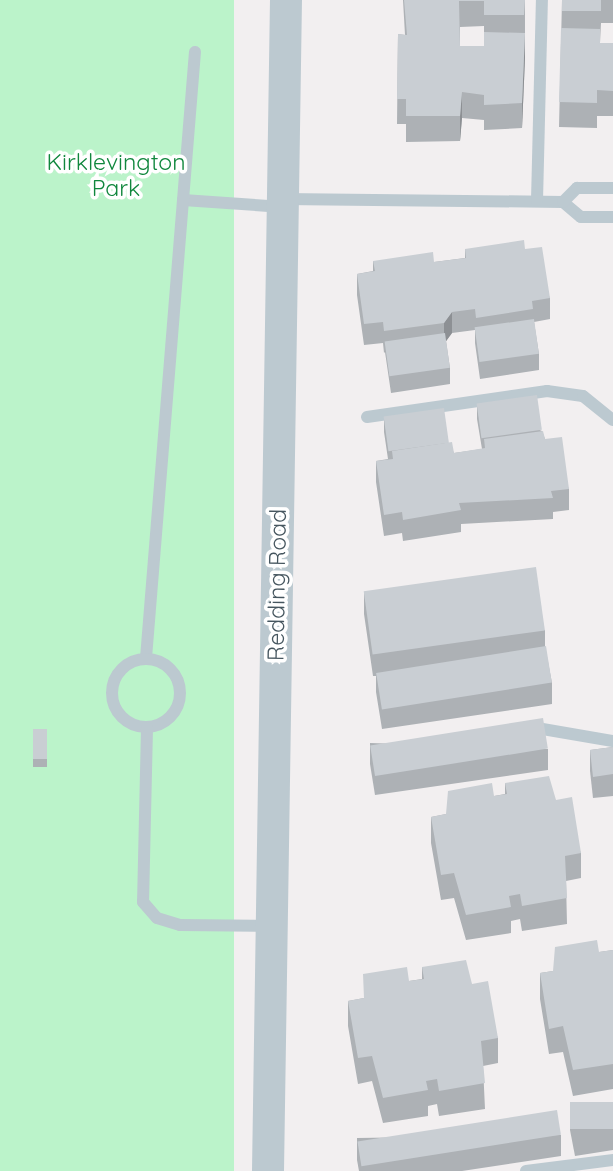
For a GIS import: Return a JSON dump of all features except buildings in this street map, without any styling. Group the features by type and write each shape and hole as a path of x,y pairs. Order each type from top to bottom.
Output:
{"street":[{"name":"Redding Road","path":"268,1171 286,0"}],"lane":[{"path":"537,201 542,0"},
{"path":"146,658 195,52"},
{"path":"563,202 577,188 613,188"},
{"path":"183,200 283,203 563,202 581,217 613,217"},
{"path":"367,417 547,391 583,396 613,419"},
{"path":"146,658 170,669 181,693 171,718 147,728 122,718 112,693 122,668 146,658"},
{"path":"510,731 537,726 613,741"},
{"path":"147,728 143,902 157,918 180,925 272,926"},
{"path":"526,1171 613,1160"}],"green space":[{"name":"Kirklevington Park","path":"0,0 234,0 234,1171 0,1171"}]}
